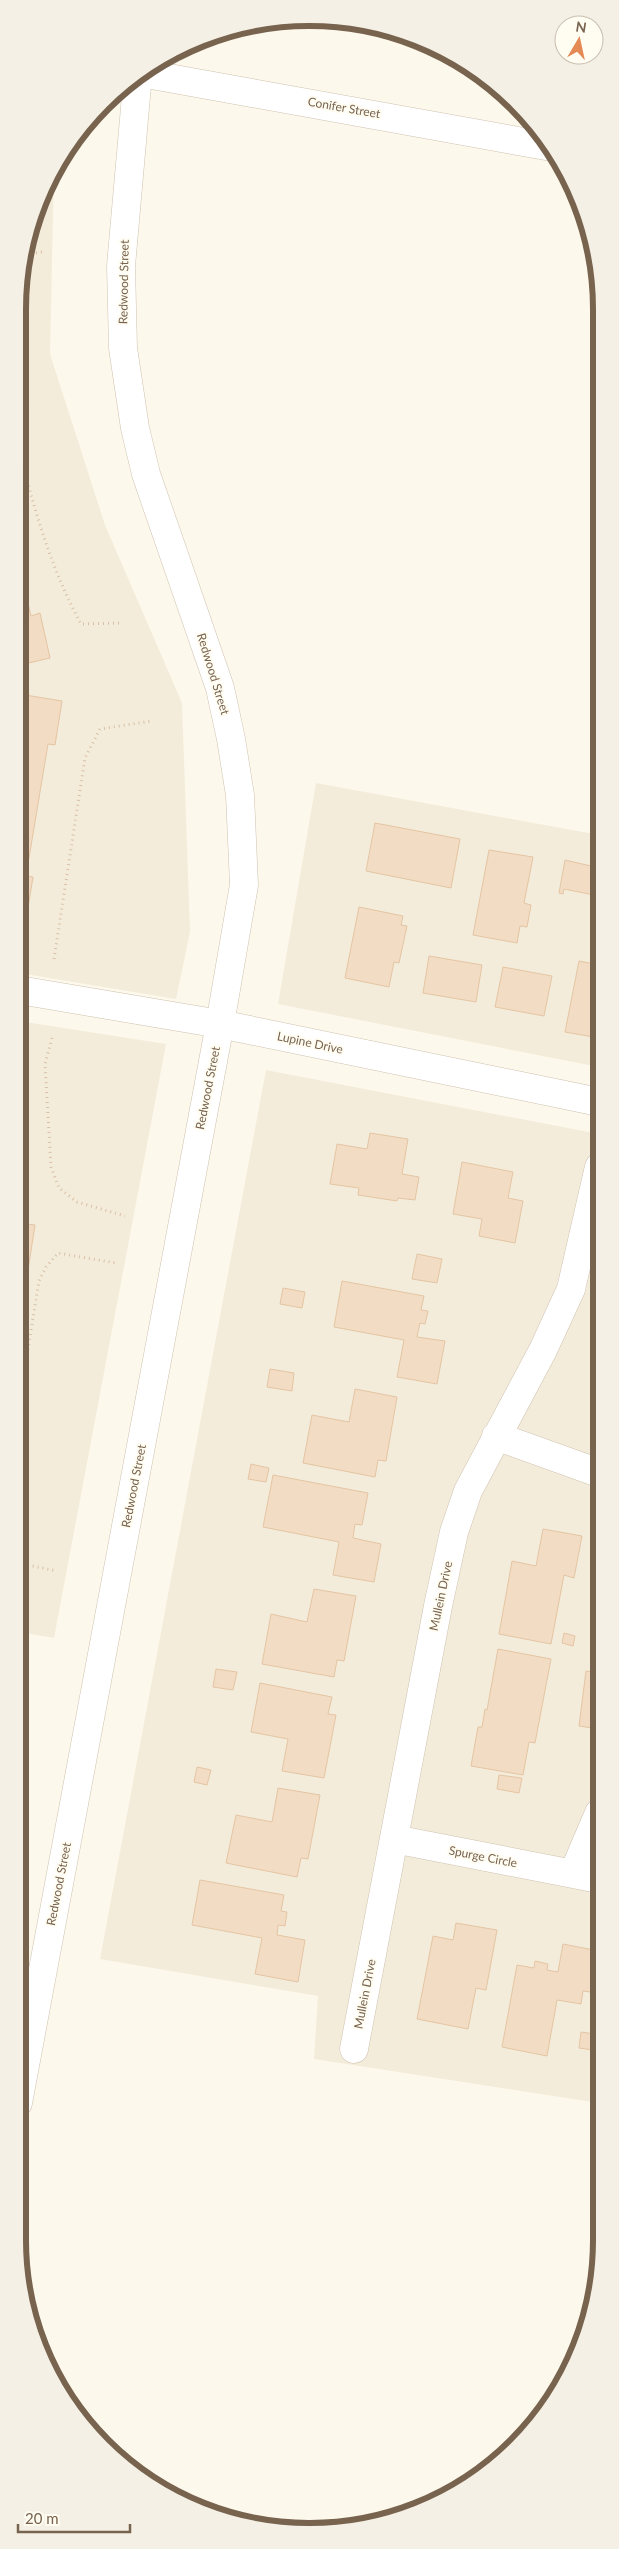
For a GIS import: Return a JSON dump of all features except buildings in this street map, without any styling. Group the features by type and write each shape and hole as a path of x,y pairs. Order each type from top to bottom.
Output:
{"street":[{"name":"Conifer Street","path":"150,76 540,145"},
{"name":"Redwood Street","path":"26,2060 220,1024 244,885 240,795 220,688 146,474 135,428 123,348 121,266 139,83"},
{"name":"Lupine Drive","path":"26,991 220,1024 593,1101"},
{"name":"Mullein Drive","path":"354,2049 438,1606 454,1532 468,1491 543,1350 571,1289 593,1192"},
{"path":"496,1436 593,1471"},
{"path":"573,1874 593,1827"},
{"name":"Spurge Circle","path":"394,1839 593,1878"}],"path":[{"path":"32,253 42,252"},
{"path":"26,478 65,594 81,624 122,623"},
{"path":"54,959 85,758 100,729 152,721"},
{"path":"52,1038 45,1064 51,1167 59,1188 77,1202 124,1216"},
{"path":"26,1361 39,1281 46,1267 58,1254 116,1262"},
{"path":"26,1565 57,1571"}],"shaded area":[{"path":"54,187 50,354 105,525 182,703 190,932 176,999 26,974 26,310 29,273 36,236"},
{"path":"316,783 593,834 593,1066 278,1004"},
{"path":"26,1022 166,1044 54,1638 26,1633"},
{"path":"266,1070 593,1133 593,2102 314,2059 318,1996 100,1959"}]}
